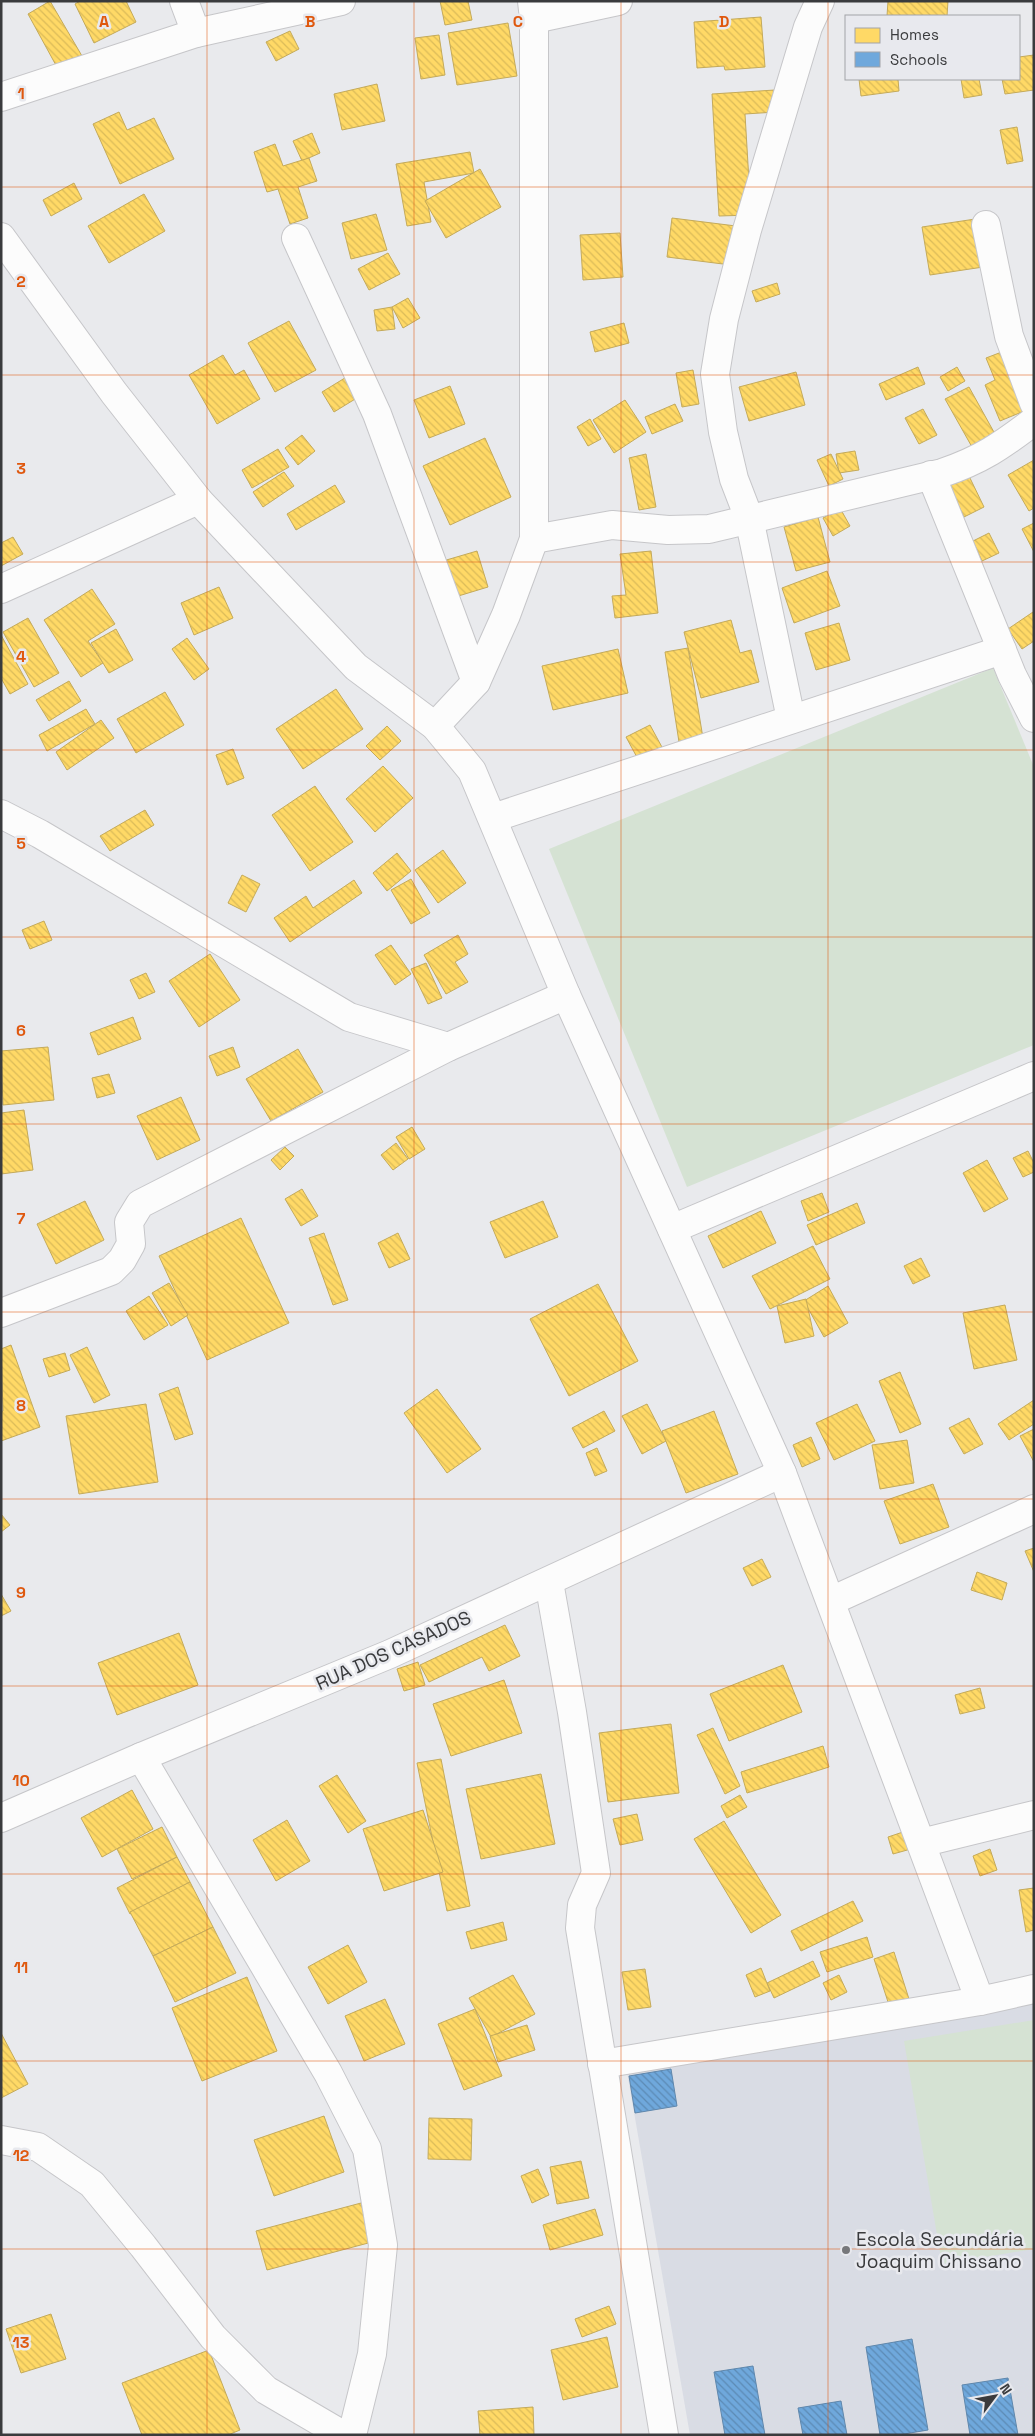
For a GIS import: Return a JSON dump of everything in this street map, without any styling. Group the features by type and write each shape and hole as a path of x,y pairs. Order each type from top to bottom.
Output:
{"street":[{"path":"184,1 196,33"},
{"path":"1,97 196,33 341,1"},
{"path":"435,726 476,682 506,616 534,538 533,10 618,1"},
{"path":"791,719 750,518 734,479 725,442 715,374 724,319 747,230 808,27 820,1"},
{"path":"986,225 1009,336 1034,403"},
{"path":"1,237 114,393 198,500 356,667 435,726 472,771 494,818 566,995 782,1473 980,2001"},
{"path":"296,238 377,414 476,682"},
{"path":"534,538 612,525 668,530 709,529 971,464 997,450 1034,421"},
{"path":"931,475 1002,650 1034,718"},
{"path":"1,589 198,500"},
{"path":"494,818 1002,650"},
{"path":"1,814 350,1017 448,1048"},
{"path":"1,1314 111,1270 122,1260 131,1244 129,1222 140,1204 448,1048 566,995"},
{"path":"672,1228 1034,1076"},
{"name":"RUA DOS CASADOS","path":"1,1818 141,1757 390,1654 782,1473"},
{"path":"831,1601 1034,1508"},
{"path":"549,1582 572,1712 596,1873 582,1906 580,1928 664,2435"},
{"path":"141,1757 328,2073 367,2149 383,2246 372,2354 352,2435"},
{"path":"922,1843 1034,1815"},
{"path":"602,2064 980,2001 1034,1989"},
{"path":"1,2140 38,2147 92,2184 143,2246 213,2337 266,2390 343,2435"}],"shaded area":[{"name":"Escola Secundária Joaquim Chissano","path":"1034,2000 1034,2435 690,2435 626,2066"}],"green space":[{"path":"993,668 1034,767 1034,1045 687,1187 549,849"},
{"path":"1034,2020 1034,2249 942,2264 904,2041"}],"building: Homes":[{"path":"50,1 82,56 58,69 28,14"},
{"path":"80,1 126,1 136,22 94,43 75,4"},
{"path":"440,1 468,1 472,20 445,25"},
{"path":"888,1 948,1 947,15 887,15"},
{"path":"761,17 765,67 725,70 724,66 697,68 694,22"},
{"path":"508,23 517,76 457,85 448,33"},
{"path":"290,31 299,49 276,61 266,42"},
{"path":"439,35 445,75 421,79 415,38"},
{"path":"1034,55 1034,90 1005,94 1002,80 1020,80 1020,57"},
{"path":"859,80 898,80 899,91 861,96"},
{"path":"961,80 979,80 982,95 964,98"},
{"path":"377,84 385,121 342,130 334,94"},
{"path":"775,90 776,112 745,114 751,215 719,216 712,94"},
{"path":"119,112 127,130 154,118 174,159 120,184 93,124"},
{"path":"1017,127 1023,161 1007,164 1000,130"},
{"path":"312,133 320,153 302,161 293,141"},
{"path":"275,144 283,166 309,158 317,181 298,187 308,218 290,224 278,189 267,192 254,152"},
{"path":"470,152 474,173 424,182 431,222 407,226 396,164"},
{"path":"480,169 501,207 446,238 425,201"},
{"path":"74,183 82,199 51,216 43,200"},
{"path":"144,194 165,231 109,263 88,226"},
{"path":"376,214 387,250 351,259 342,223"},
{"path":"672,218 736,226 731,265 667,257"},
{"path":"982,218 990,266 930,275 922,227"},
{"path":"620,233 623,277 583,280 580,235"},
{"path":"388,253 400,274 369,290 358,269"},
{"path":"777,283 780,294 756,302 752,291"},
{"path":"408,298 420,318 403,328 392,307"},
{"path":"392,307 395,329 377,331 374,310"},
{"path":"289,321 316,370 275,392 248,343"},
{"path":"624,323 629,343 595,352 590,332"},
{"path":"1020,345 1034,407 1000,421 985,385 995,380 986,358"},
{"path":"223,355 235,375 244,370 260,399 217,424 189,375"},
{"path":"918,367 925,384 886,400 879,384"},
{"path":"957,367 965,381 948,391 940,377"},
{"path":"693,370 699,404 682,407 676,373"},
{"path":"796,372 805,405 749,421 739,387"},
{"path":"353,373 365,393 334,412 322,392"},
{"path":"450,386 465,424 429,438 414,400"},
{"path":"969,387 995,434 972,447 945,399"},
{"path":"625,400 646,432 614,453 593,420"},
{"path":"675,404 683,421 652,434 645,417"},
{"path":"923,409 937,435 919,444 905,418"},
{"path":"590,419 601,439 588,446 577,427"},
{"path":"302,435 315,451 298,465 285,448"},
{"path":"485,438 511,497 450,525 423,466"},
{"path":"278,449 289,467 252,488 242,470"},
{"path":"855,451 859,470 839,473 836,454"},
{"path":"646,454 656,507 639,510 629,458"},
{"path":"831,454 843,479 829,486 817,460"},
{"path":"1034,460 1034,508 1029,511 1008,475"},
{"path":"284,472 294,486 263,507 253,492"},
{"path":"969,476 984,507 964,517 949,486"},
{"path":"335,485 345,502 296,530 287,514"},
{"path":"840,508 850,526 833,536 823,518"},
{"path":"818,517 830,562 796,571 784,527"},
{"path":"1034,523 1034,552 1022,529"},
{"path":"989,533 999,553 982,561 973,541"},
{"path":"13,537 23,554 1,566 1,543"},
{"path":"477,551 488,587 455,597 443,561"},
{"path":"651,551 658,613 615,618 612,596 626,595 620,554"},
{"path":"827,571 840,606 794,623 782,588"},
{"path":"219,587 233,618 194,635 181,603"},
{"path":"92,589 115,624 88,641 103,663 81,677 44,620"},
{"path":"1033,612 1034,641 1022,649 1008,629"},
{"path":"28,618 59,673 34,687 3,632"},
{"path":"731,620 740,653 751,650 759,682 701,698 684,632"},
{"path":"839,623 850,660 816,670 805,633"},
{"path":"116,629 133,660 109,673 91,643"},
{"path":"1,635 28,684 10,694 1,678"},
{"path":"187,638 209,669 194,680 172,649"},
{"path":"688,648 703,738 679,742 665,652"},
{"path":"618,649 628,693 553,710 542,666"},
{"path":"69,681 81,701 49,721 36,700"},
{"path":"336,689 363,729 303,769 276,729"},
{"path":"165,692 184,725 136,753 117,719"},
{"path":"86,709 95,724 47,751 39,735"},
{"path":"101,720 114,738 67,770 56,752"},
{"path":"650,725 663,749 639,761 626,737"},
{"path":"387,726 401,741 380,760 366,746"},
{"path":"233,749 244,778 227,785 216,755"},
{"path":"383,766 413,798 375,832 346,799"},
{"path":"315,786 353,842 310,871 272,815"},
{"path":"145,810 154,825 110,851 100,836"},
{"path":"443,850 466,883 438,903 415,870"},
{"path":"397,853 411,871 387,891 373,873"},
{"path":"242,875 260,884 246,912 228,903"},
{"path":"411,879 430,913 411,924 391,890"},
{"path":"354,880 362,893 290,942 274,918 306,896 313,908"},
{"path":"44,921 52,940 30,949 22,930"},
{"path":"458,935 468,954 455,962 468,982 446,994 424,955"},
{"path":"391,945 411,974 395,985 375,955"},
{"path":"210,954 240,1000 199,1027 169,981"},
{"path":"426,963 442,998 428,1004 411,969"},
{"path":"146,973 155,992 139,999 130,980"},
{"path":"133,1017 141,1039 98,1055 90,1033"},
{"path":"48,1047 54,1100 3,1105 1,1051"},
{"path":"233,1047 240,1067 217,1076 209,1056"},
{"path":"298,1049 323,1092 271,1121 246,1079"},
{"path":"109,1074 115,1093 97,1098 92,1078"},
{"path":"181,1097 200,1140 157,1160 137,1116"},
{"path":"24,1110 33,1170 1,1174 1,1113"},
{"path":"412,1127 425,1149 409,1159 396,1137"},
{"path":"396,1143 408,1159 393,1170 381,1155"},
{"path":"285,1147 294,1156 280,1170 271,1160"},
{"path":"1028,1151 1034,1163 1034,1172 1023,1177 1013,1158"},
{"path":"987,1160 1008,1199 984,1212 963,1173"},
{"path":"302,1189 318,1216 301,1226 285,1199"},
{"path":"822,1193 829,1212 808,1221 801,1201"},
{"path":"85,1201 104,1240 56,1264 37,1224"},
{"path":"543,1201 558,1237 505,1258 490,1222"},
{"path":"857,1203 865,1223 816,1245 807,1225"},
{"path":"761,1211 776,1243 723,1268 708,1236"},
{"path":"241,1218 289,1323 207,1360 159,1256"},
{"path":"324,1233 348,1300 333,1305 309,1238"},
{"path":"398,1233 410,1259 389,1268 378,1243"},
{"path":"813,1246 830,1279 770,1309 752,1276"},
{"path":"921,1258 930,1276 913,1284 904,1266"},
{"path":"169,1283 188,1315 171,1326 152,1293"},
{"path":"598,1284 638,1361 569,1396 530,1319"},
{"path":"828,1286 848,1323 824,1337 804,1301"},
{"path":"149,1296 168,1325 144,1340 126,1311"},
{"path":"806,1299 814,1336 785,1343 777,1306"},
{"path":"1005,1305 1017,1360 974,1369 963,1313"},
{"path":"11,1345 40,1427 1,1441 1,1412 3,1411 1,1349"},
{"path":"87,1347 110,1395 94,1403 70,1355"},
{"path":"65,1353 70,1370 49,1377 43,1359"},
{"path":"900,1372 921,1424 900,1433 879,1381"},
{"path":"178,1387 193,1434 175,1440 159,1394"},
{"path":"437,1389 481,1449 447,1473 404,1413"},
{"path":"1034,1400 1034,1424 1009,1440 998,1424"},
{"path":"146,1404 158,1482 79,1494 66,1416"},
{"path":"647,1404 666,1441 642,1454 622,1416"},
{"path":"857,1404 875,1441 834,1460 816,1423"},
{"path":"604,1411 615,1431 583,1448 572,1428"},
{"path":"714,1411 738,1474 686,1493 662,1431"},
{"path":"969,1418 983,1444 964,1454 949,1428"},
{"path":"1034,1429 1034,1462 1020,1436"},
{"path":"811,1437 820,1459 802,1467 793,1445"},
{"path":"907,1440 914,1483 880,1489 872,1445"},
{"path":"597,1448 607,1471 595,1476 586,1453"},
{"path":"933,1484 949,1527 900,1544 884,1501"},
{"path":"1,1514 10,1525 1,1532"},
{"path":"1034,1548 1034,1572 1025,1551"},
{"path":"762,1559 771,1577 752,1586 743,1568"},
{"path":"977,1572 1007,1583 1002,1600 971,1590"},
{"path":"1,1594 11,1611 1,1616"},
{"path":"505,1625 520,1656 489,1671 482,1657 429,1682 420,1665"},
{"path":"179,1633 198,1685 117,1715 98,1663"},
{"path":"418,1662 425,1685 404,1691 397,1669"},
{"path":"783,1665 802,1712 729,1741 710,1694"},
{"path":"504,1680 522,1733 451,1756 433,1704"},
{"path":"980,1688 985,1708 960,1714 955,1695"},
{"path":"671,1724 679,1793 608,1802 599,1733"},
{"path":"713,1728 740,1786 725,1794 697,1735"},
{"path":"823,1746 829,1767 747,1793 741,1772"},
{"path":"441,1759 470,1906 447,1911 417,1763"},
{"path":"541,1774 555,1844 481,1859 466,1789"},
{"path":"337,1775 366,1821 348,1833 319,1786"},
{"path":"132,1790 153,1829 102,1857 81,1818"},
{"path":"740,1795 747,1807 727,1818 721,1806"},
{"path":"423,1810 443,1872 384,1891 363,1829"},
{"path":"637,1814 643,1840 620,1845 613,1819"},
{"path":"287,1820 310,1861 276,1881 253,1840"},
{"path":"724,1821 781,1915 751,1933 694,1839"},
{"path":"162,1827 177,1857 132,1879 117,1849"},
{"path":"912,1829 918,1847 893,1854 888,1837"},
{"path":"990,1849 997,1870 980,1876 973,1856"},
{"path":"177,1857 190,1882 130,1914 117,1888"},
{"path":"190,1882 213,1927 153,1956 130,1912"},
{"path":"1034,1888 1034,1930 1026,1932 1019,1890"},
{"path":"853,1901 863,1921 801,1951 791,1931"},
{"path":"503,1922 507,1940 471,1949 466,1932"},
{"path":"213,1927 236,1973 175,2002 153,1956"},
{"path":"867,1937 873,1957 827,1972 820,1952"},
{"path":"348,1945 367,1982 328,2004 308,1967"},
{"path":"894,1952 909,1999 889,2005 874,1959"},
{"path":"813,1961 820,1976 774,1998 767,1983"},
{"path":"761,1968 770,1991 755,1997 746,1975"},
{"path":"645,1969 651,2007 628,2010 622,1972"},
{"path":"513,1975 535,2014 491,2037 469,1998"},
{"path":"839,1975 847,1992 831,2000 823,1983"},
{"path":"247,1977 277,2051 202,2081 172,2008"},
{"path":"385,1999 405,2044 364,2061 345,2016"},
{"path":"475,2009 502,2076 464,2090 438,2024"},
{"path":"527,2025 535,2050 498,2062 490,2036"},
{"path":"1,2033 28,2084 1,2098"},
{"path":"324,2116 344,2172 274,2196 254,2140"},
{"path":"429,2118 472,2119 471,2160 428,2159"},
{"path":"581,2161 589,2198 557,2204 550,2167"},
{"path":"538,2169 549,2195 532,2203 521,2176"},
{"path":"361,2203 372,2242 267,2270 256,2231"},
{"path":"595,2209 603,2235 550,2250 543,2225"},
{"path":"609,2306 616,2324 582,2337 575,2319"},
{"path":"51,2314 66,2359 21,2373 6,2329"},
{"path":"607,2337 618,2387 563,2400 551,2350"},
{"path":"209,2350 240,2430 228,2435 142,2435 122,2383"},
{"path":"533,2407 534,2435 480,2435 478,2411"}],"building: Schools":[{"path":"671,2069 677,2106 635,2113 629,2076"},
{"path":"912,2339 928,2430 898,2435 880,2435 866,2347"},
{"path":"753,2366 765,2435 725,2435 714,2372"},
{"path":"1008,2378 1018,2435 970,2435 962,2385"},
{"path":"841,2401 847,2435 803,2435 798,2408"}],"place":[{"name":"Escola Secundária Joaquim Chissano","path":"846,2250"}]}
